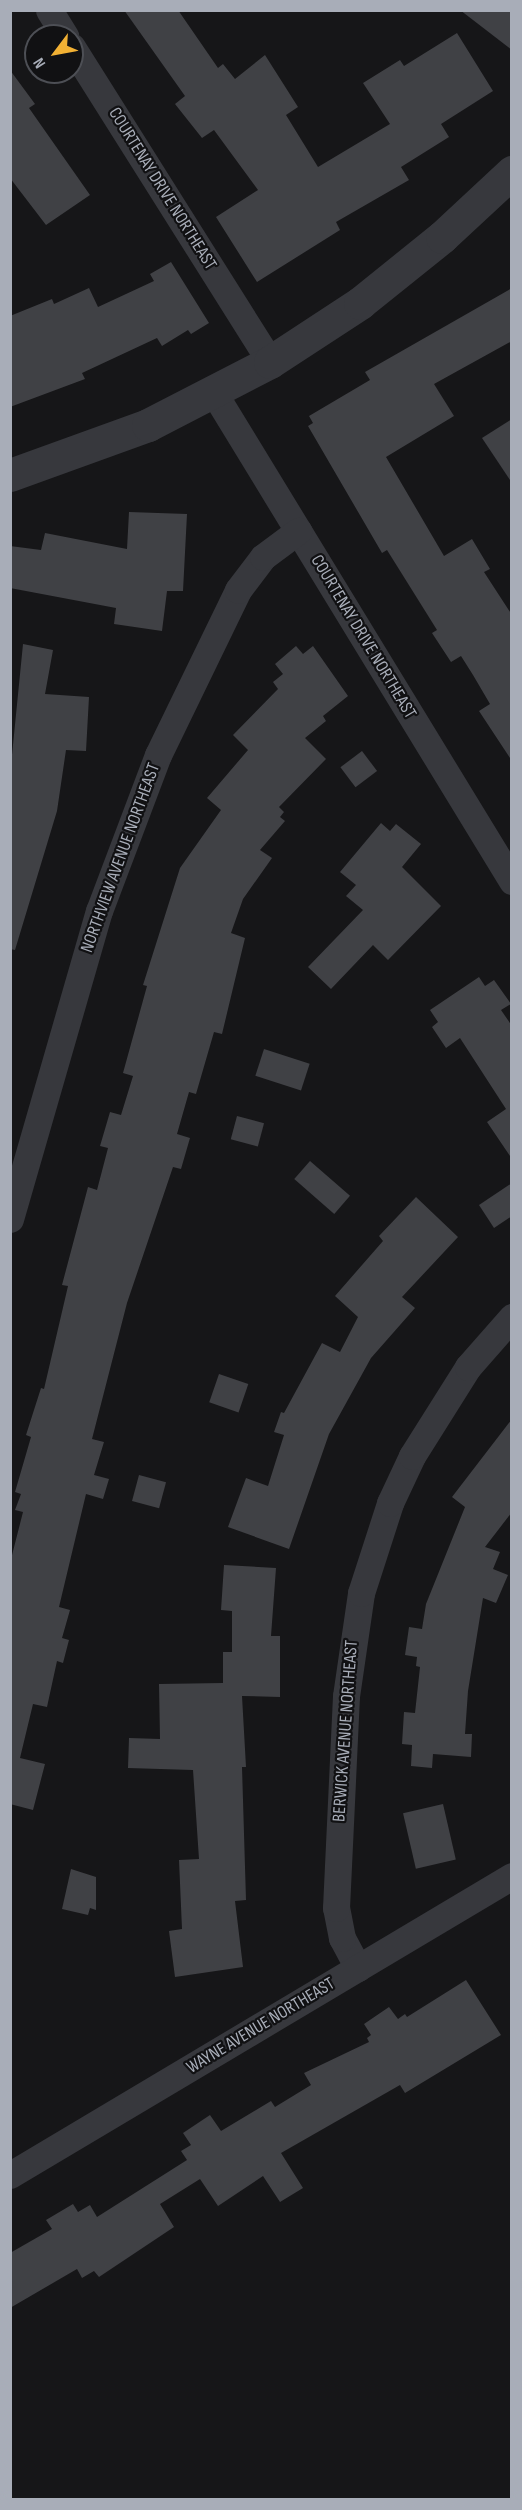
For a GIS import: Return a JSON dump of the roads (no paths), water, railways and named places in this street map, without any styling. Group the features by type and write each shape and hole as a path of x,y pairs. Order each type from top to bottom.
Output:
{"street":[{"path":"49,10 58,24"},
{"name":"COURTENAY DRIVE NORTHEAST","path":"84,66 270,362"},
{"path":"10,475 148,425 214,393 270,362 369,296 442,237 512,172"},
{"name":"COURTENAY DRIVE NORTHEAST","path":"214,393 512,881"},
{"name":"NORTHVIEW AVENUE NORTHEAST","path":"10,1219 99,911 158,755 238,590 263,557 298,531"},
{"name":"BERWICK AVENUE NORTHEAST","path":"358,1968 342,1938 336,1908 346,1696 361,1593 390,1503 412,1456 468,1367 512,1317"},
{"name":"WAYNE AVENUE NORTHEAST","path":"10,2175 512,1876"}]}
